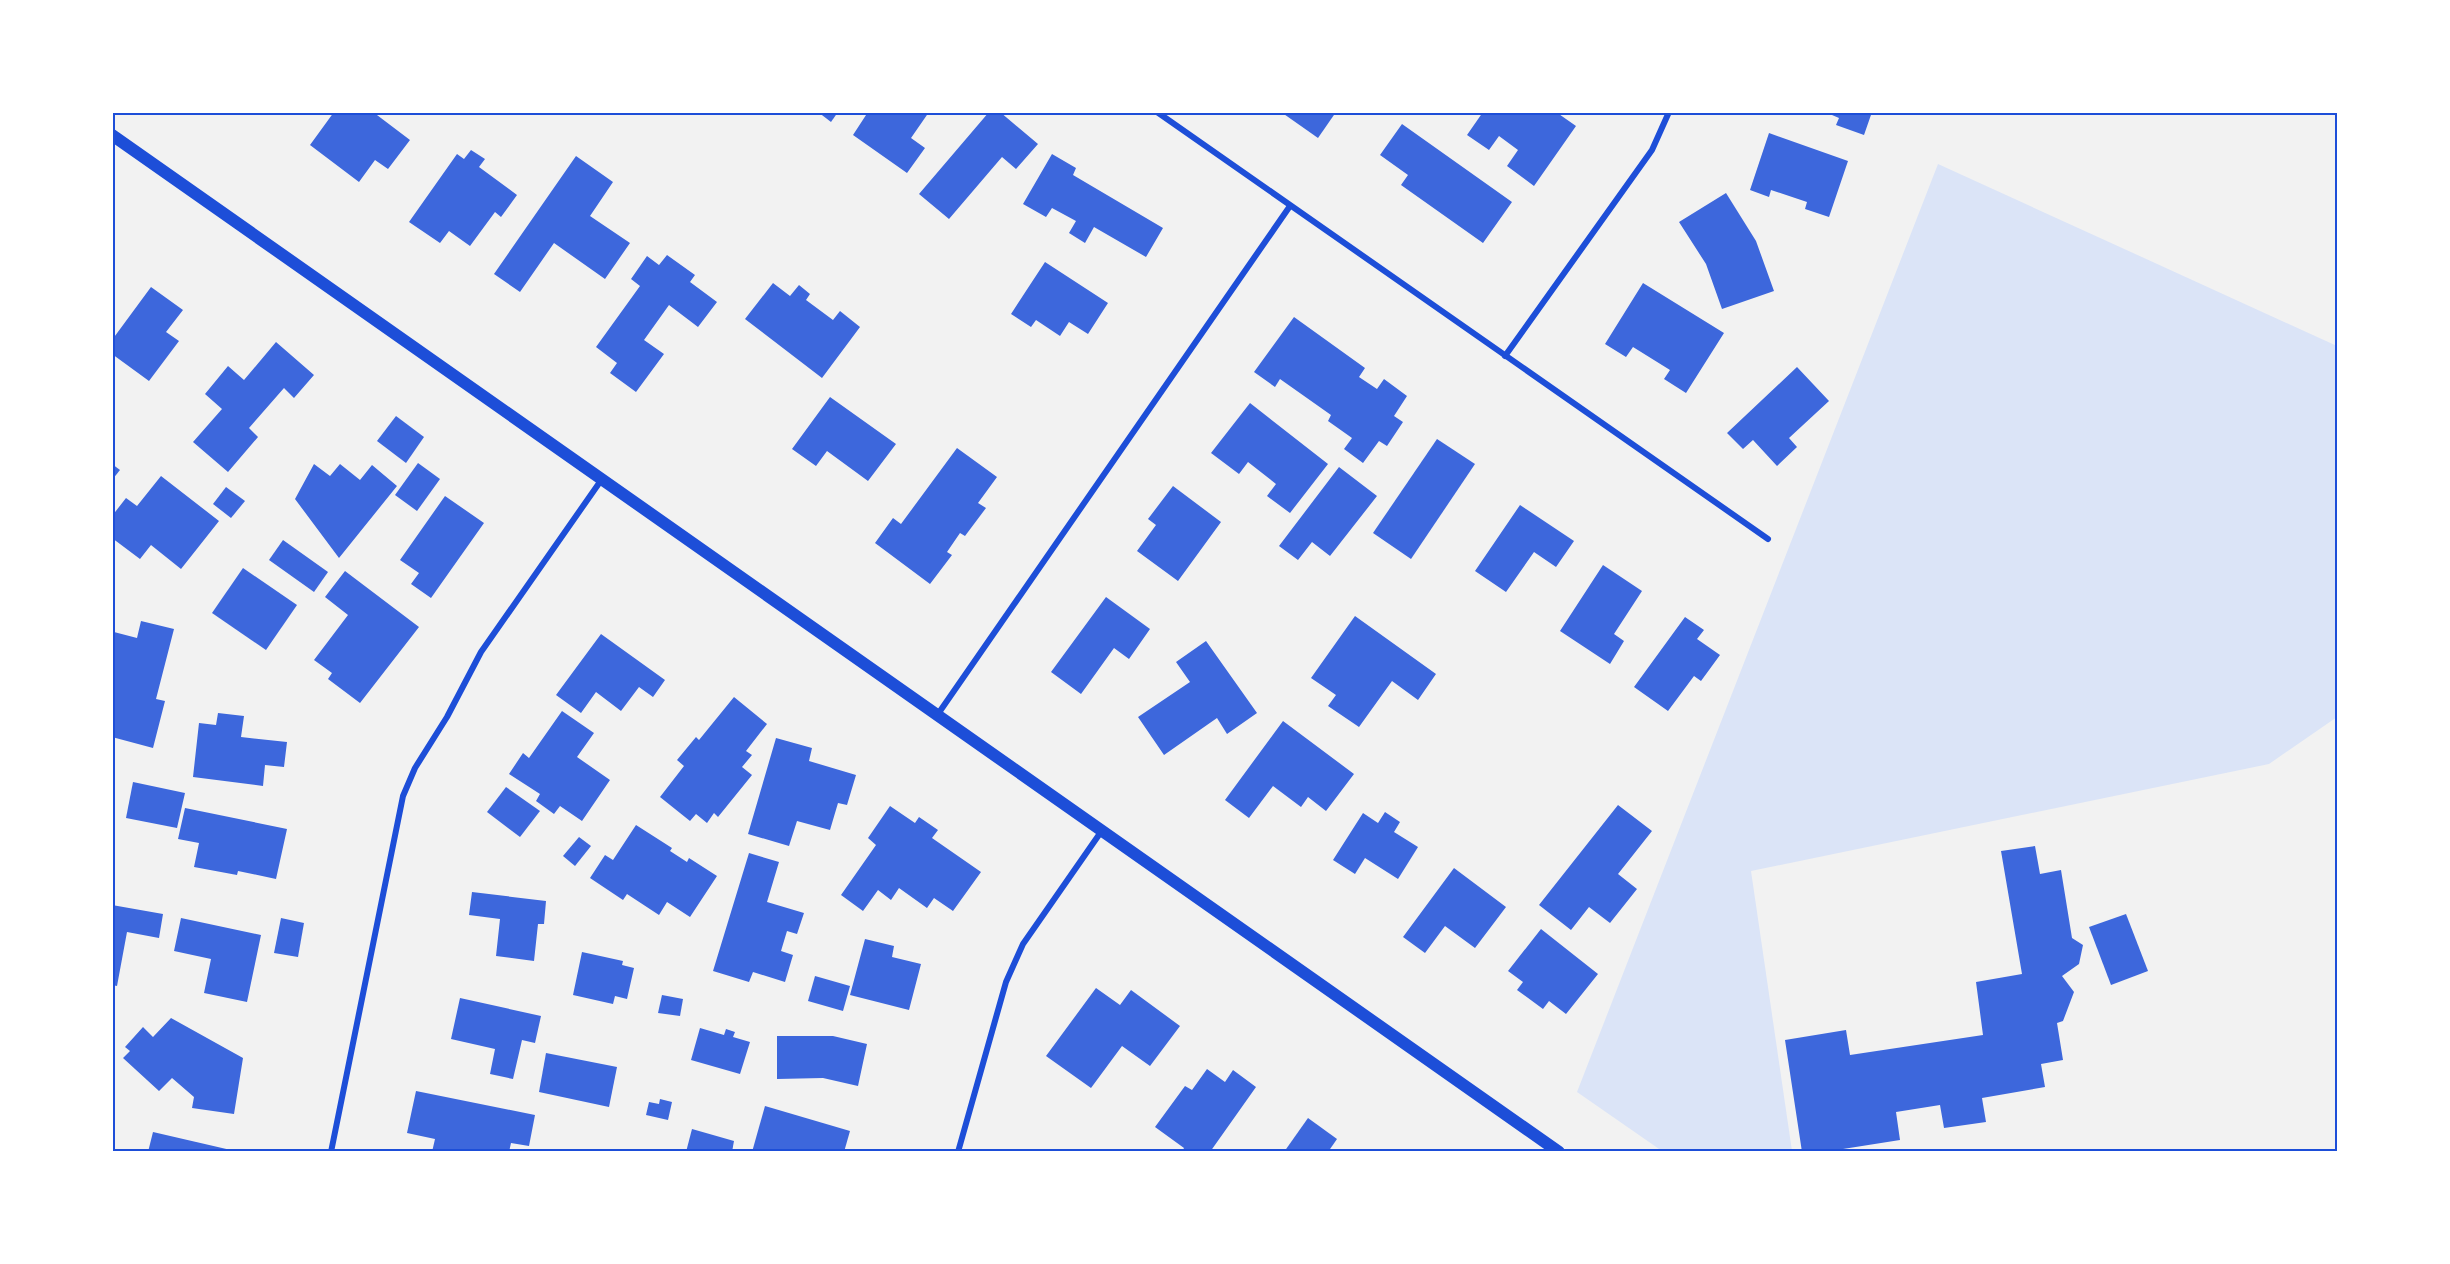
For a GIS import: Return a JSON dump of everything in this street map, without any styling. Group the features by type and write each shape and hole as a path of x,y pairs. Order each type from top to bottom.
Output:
{"main road":[{"path":"112,135 1103,829 1559,1152"}],"street":[{"path":"1157,112 1768,539"},
{"path":"1505,356 1652,150 1669,112"},
{"path":"938,714 1290,206"},
{"path":"331,1152 404,796 415,768 447,717 481,652 602,479"},
{"path":"958,1152 1010,973 1023,944 1103,829"}],"shaded area":[{"path":"1938,164 2337,346 2337,717 2269,764 1751,871 1792,1151 1662,1151 1577,1092"}],"building":[{"path":"334,112 373,112 410,140 388,169 375,160 359,182 310,145"},
{"path":"818,112 838,112 831,122"},
{"path":"868,112 929,112 911,138 925,148 907,173 853,135"},
{"path":"989,112 1000,112 1038,144 1016,169 1002,157 949,219 919,194"},
{"path":"1281,112 1336,112 1318,138"},
{"path":"1483,112 1556,112 1576,126 1534,186 1507,166 1518,150 1499,136 1489,150 1467,135"},
{"path":"1825,112 1872,112 1864,135 1836,125 1839,118"},
{"path":"1402,124 1512,202 1483,243 1401,185 1408,175 1380,155"},
{"path":"1769,133 1848,161 1829,217 1805,209 1807,202 1771,190 1769,197 1750,190"},
{"path":"471,150 485,159 479,167 517,195 501,217 495,212 470,246 449,231 440,243 409,222 457,154 464,159"},
{"path":"1052,154 1076,168 1073,175 1163,228 1146,257 1094,227 1085,243 1069,233 1076,221 1052,208 1046,217 1023,204"},
{"path":"576,156 613,182 590,216 630,243 605,279 554,243 520,292 494,274"},
{"path":"1726,193 1756,241 1774,291 1722,309 1706,264 1679,222"},
{"path":"667,255 695,275 690,282 717,302 698,327 669,305 644,340 664,354 636,392 610,373 617,363 596,347 640,286 631,279 647,256 659,265"},
{"path":"1045,262 1108,303 1088,334 1069,322 1060,336 1036,320 1031,327 1011,314"},
{"path":"773,283 790,296 799,285 810,294 806,300 833,320 840,311 860,327 822,378 745,319"},
{"path":"1643,283 1724,333 1686,393 1664,379 1670,370 1633,347 1626,357 1605,344"},
{"path":"151,287 183,310 166,332 179,341 149,381 112,354 112,340"},
{"path":"1294,317 1365,368 1359,377 1377,389 1384,379 1407,396 1394,416 1403,422 1387,446 1379,441 1363,463 1344,449 1352,438 1328,421 1331,415 1280,379 1275,387 1254,372"},
{"path":"276,342 314,375 294,398 284,388 249,428 258,437 228,472 193,442 222,409 205,394 228,366 244,380"},
{"path":"1797,367 1829,401 1789,438 1797,447 1777,466 1753,440 1743,449 1727,433"},
{"path":"830,397 896,444 868,481 827,451 816,466 792,449"},
{"path":"1250,403 1328,464 1290,513 1267,496 1276,484 1248,462 1239,474 1211,453"},
{"path":"396,416 424,437 406,463 377,441"},
{"path":"1437,439 1475,464 1411,559 1373,533"},
{"path":"957,448 997,477 978,503 986,508 965,536 960,533 947,552 952,555 930,584 875,543 893,518 901,524"},
{"path":"418,463 440,479 417,511 395,495"},
{"path":"112,464 120,470 112,480"},
{"path":"314,464 330,476 340,464 360,480 372,465 397,486 339,558 295,499"},
{"path":"1339,467 1377,496 1330,556 1312,542 1298,560 1279,546"},
{"path":"161,476 219,521 181,569 151,545 140,559 112,538 112,516 126,498 137,506"},
{"path":"1173,486 1221,522 1178,581 1137,551 1156,525 1148,519"},
{"path":"226,487 245,501 231,518 213,504"},
{"path":"445,496 484,523 431,598 411,584 419,573 400,560"},
{"path":"1520,505 1574,541 1556,567 1534,552 1506,592 1475,571"},
{"path":"283,540 328,572 314,592 269,560"},
{"path":"1603,565 1642,591 1614,634 1624,641 1610,664 1560,631"},
{"path":"243,568 297,605 266,650 212,613"},
{"path":"345,571 419,627 360,703 328,679 332,673 314,660 348,615 325,597"},
{"path":"1106,597 1150,629 1129,659 1114,648 1081,694 1051,672"},
{"path":"1355,616 1436,674 1418,700 1392,681 1359,727 1328,706 1336,695 1311,678"},
{"path":"1685,617 1704,630 1697,639 1720,655 1701,681 1694,676 1668,711 1634,687"},
{"path":"141,621 174,629 156,699 165,701 153,748 112,737 112,638 114,632 137,638"},
{"path":"601,634 665,680 653,697 639,687 621,711 596,692 581,713 556,695"},
{"path":"1206,641 1257,713 1227,734 1217,718 1164,755 1138,717 1190,682 1176,662"},
{"path":"734,697 767,724 746,751 752,755 742,767 752,775 718,817 714,813 707,823 696,814 690,821 660,797 684,766 677,760 696,737 699,740"},
{"path":"562,711 594,733 577,757 610,780 582,821 560,806 554,814 536,801 540,794 509,774 523,753 529,758"},
{"path":"218,713 244,716 241,737 287,742 284,767 265,765 263,786 193,777 199,723 216,725"},
{"path":"1283,721 1354,774 1326,811 1308,797 1301,807 1273,786 1249,818 1225,800"},
{"path":"776,738 812,748 809,761 856,775 847,805 838,803 830,830 797,821 789,846 748,834"},
{"path":"133,782 185,793 177,828 126,818"},
{"path":"506,787 540,811 520,837 487,812"},
{"path":"1618,805 1652,831 1618,874 1637,889 1610,923 1589,907 1571,930 1539,905"},
{"path":"890,806 915,823 919,817 938,830 932,838 981,872 953,911 934,898 927,908 899,888 891,900 878,890 863,911 841,895 876,845 868,838"},
{"path":"185,808 287,829 276,879 238,871 237,875 194,867 199,843 178,839"},
{"path":"1385,812 1400,822 1394,832 1418,847 1398,879 1365,858 1355,874 1333,860 1363,813 1378,823"},
{"path":"636,825 672,848 670,851 687,862 689,858 717,876 690,917 667,902 659,915 627,894 623,900 590,878 605,855 613,860"},
{"path":"579,837 591,846 575,866 563,856"},
{"path":"2035,846 2040,874 2061,870 2072,938 2083,945 2079,964 2062,976 2074,992 2063,1021 2057,1023 2063,1060 2041,1064 2045,1087 1982,1098 1986,1122 1944,1128 1940,1105 1896,1112 1900,1140 1824,1152 1802,1152 1785,1040 1846,1030 1850,1055 1983,1035 1976,982 2022,974 2001,851"},
{"path":"749,853 779,862 767,902 804,913 797,934 787,931 781,951 793,955 785,982 753,972 749,982 713,971"},
{"path":"1454,868 1506,907 1475,948 1445,926 1425,953 1403,937"},
{"path":"472,892 546,901 544,924 538,924 534,961 496,956 500,919 469,915"},
{"path":"112,905 163,914 159,938 127,932 117,986 112,985"},
{"path":"2126,914 2148,971 2111,985 2089,927"},
{"path":"181,918 261,935 247,1002 204,993 211,959 174,951"},
{"path":"281,918 304,923 298,957 274,953"},
{"path":"1541,929 1598,974 1566,1014 1549,1001 1543,1009 1517,990 1523,982 1508,971"},
{"path":"865,939 894,946 892,957 921,964 909,1010 850,995"},
{"path":"582,952 623,961 622,965 634,968 627,999 615,996 613,1004 573,995"},
{"path":"815,976 850,986 843,1011 808,1001"},
{"path":"1096,988 1120,1005 1131,990 1180,1026 1150,1066 1122,1046 1091,1088 1046,1056"},
{"path":"662,995 683,999 680,1016 658,1013"},
{"path":"460,998 541,1016 535,1043 522,1040 513,1079 490,1074 495,1049 451,1039"},
{"path":"171,1018 243,1058 234,1114 192,1108 194,1097 172,1078 159,1091 123,1058 130,1051 125,1047 143,1027 153,1037"},
{"path":"700,1028 724,1035 726,1029 735,1032 733,1037 750,1042 740,1074 691,1060"},
{"path":"777,1036 833,1036 867,1044 858,1086 823,1078 777,1079"},
{"path":"546,1053 617,1067 609,1107 539,1092"},
{"path":"1207,1069 1225,1082 1233,1070 1256,1087 1210,1152 1182,1152 1184,1148 1155,1127 1185,1086 1192,1090"},
{"path":"416,1091 535,1115 529,1146 511,1143 509,1152 432,1152 435,1139 407,1133"},
{"path":"660,1099 672,1102 668,1120 646,1115 649,1102 659,1104"},
{"path":"765,1106 850,1131 844,1152 752,1152"},
{"path":"1308,1118 1337,1139 1328,1152 1284,1152"},
{"path":"692,1129 734,1141 732,1152 686,1152"},
{"path":"153,1132 235,1151 235,1152 148,1152"}]}
